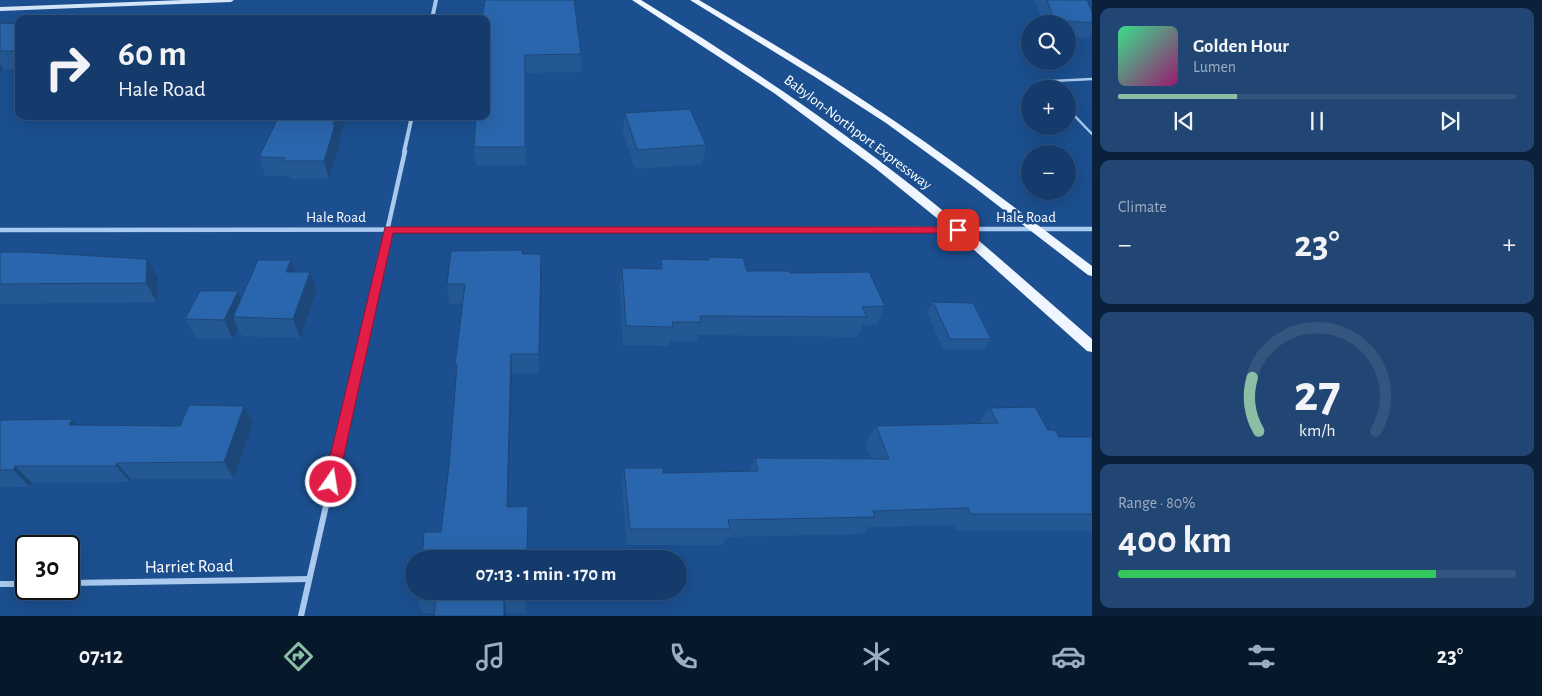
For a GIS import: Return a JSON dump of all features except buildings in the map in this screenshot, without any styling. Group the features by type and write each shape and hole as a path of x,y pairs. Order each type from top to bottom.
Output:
{"main road":[{"name":"Babylon-Northport Expressway","path":"636,0 736,62 893,177 958,230 1092,347"},
{"name":"Babylon-Northport Expressway","path":"694,0 861,102 1092,272"}],"street":[{"path":"0,9 231,0"},
{"path":"433,15 436,0"},
{"path":"301,616 411,120"},
{"name":"Hale Road","path":"0,230 1092,229"},
{"name":"Harriet Road","path":"80,583 309,579"},
{"path":"0,584 15,584"}],"lane":[{"path":"1072,80 1092,79"},
{"path":"1076,117 1092,134"}],"route":[{"path":"331,482 388,230 958,230"}]}
